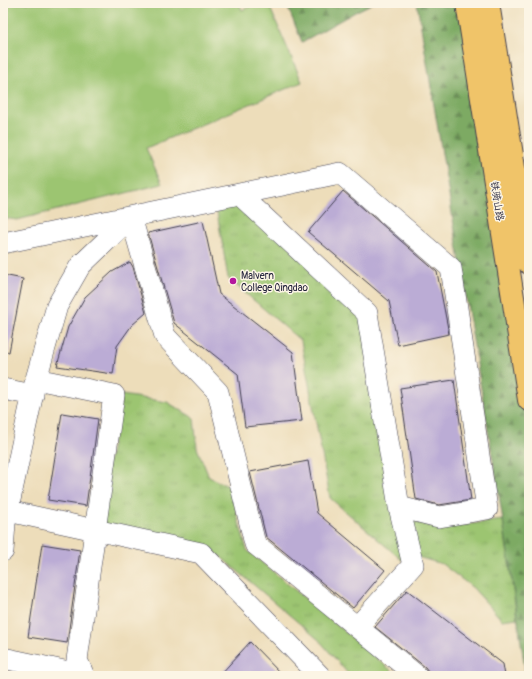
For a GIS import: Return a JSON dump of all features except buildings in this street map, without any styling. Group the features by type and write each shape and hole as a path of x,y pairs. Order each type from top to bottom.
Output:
{"main road":[{"name":"铁骑山路","path":"467,3 529,400"},
{"name":"铁骑山路","path":"488,3 529,263"}],"street":[{"path":"3,243 340,173 451,268 487,509 439,517 399,507"},
{"path":"239,194 367,313 399,507 413,565 357,627"},
{"path":"3,550 5,519 34,387 57,306 80,266 131,217"},
{"path":"131,217 165,336 218,392 255,544 417,676"},
{"path":"3,389 34,387 114,395 77,660 83,675"},
{"path":"5,519 95,530 202,553 320,676"},
{"path":"3,658 83,675"}],"green space":[{"path":"3,3 239,3 242,10 258,3 268,3 302,82 146,148 162,184 17,220 3,218"},
{"path":"286,3 373,3 302,42"},
{"path":"417,3 467,3 529,399 529,676 526,676 503,520"},
{"path":"244,201 367,313 403,561 330,498 301,341 228,278 216,206"},
{"path":"122,395 167,402 194,418 197,448 209,477 232,488 238,519 247,550 398,676 350,676 319,640 209,547 96,523"},
{"path":"409,520 437,528 503,520 517,618 502,620 473,588 442,564 414,556"}],"place":[{"name":"Malvern College Qingdao","path":"233,281"}]}
